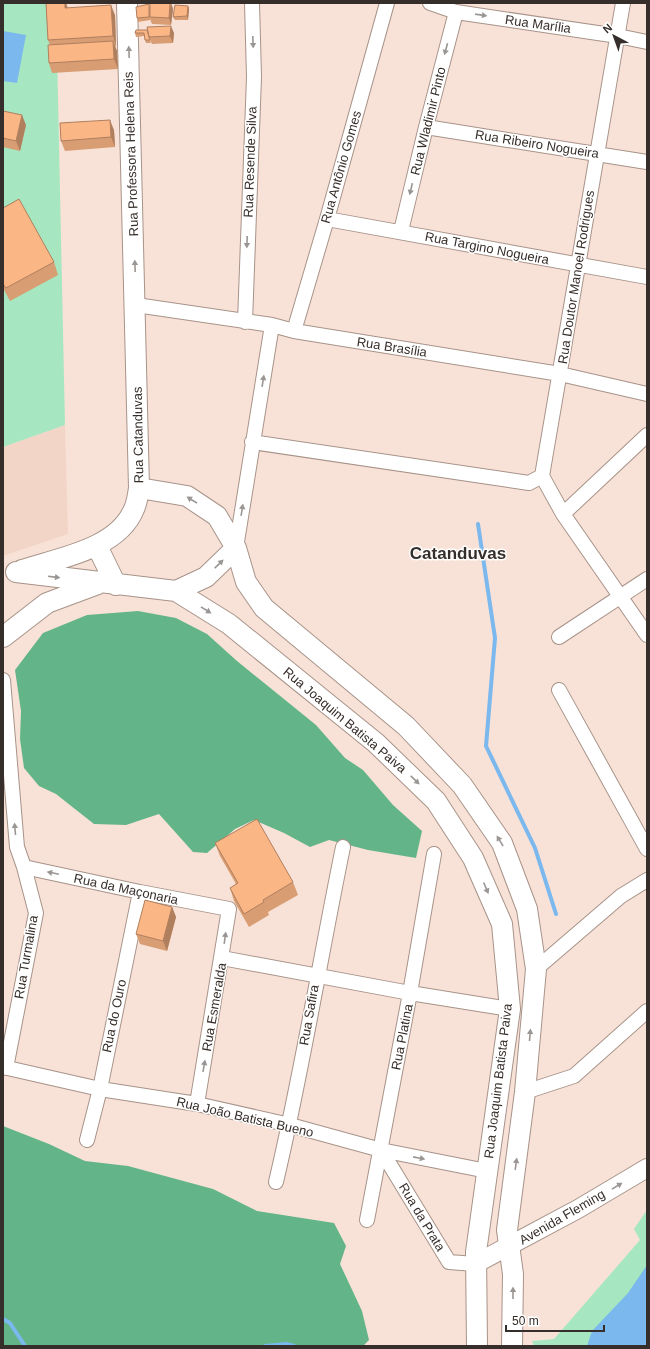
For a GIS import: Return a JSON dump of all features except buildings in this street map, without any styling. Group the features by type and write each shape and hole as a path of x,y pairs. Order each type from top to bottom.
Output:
{"main road":[{"name":"Rua Professora Helena Reis","path":"127,3 136,305"},
{"name":"Rua Catanduvas","path":"9,574 97,546 120,531 134,510 139,488 136,305"},
{"name":"Rua Joaquim Batista Paiva","path":"139,488 188,496 216,516 236,548 246,582 264,608 406,726 462,786 502,843 527,909 536,969 525,1092 507,1230 513,1274 512,1346"},
{"path":"3,637 47,603 109,584 97,546"},
{"path":"176,591 206,577 236,548"},
{"name":"Rua Joaquim Batista Paiva","path":"9,574 176,591 235,628 376,743 436,800 473,858 502,924 510,1009 475,1264 477,1346"}],"street":[{"name":"Rua Resende Silva","path":"244,322 254,77 252,3"},
{"name":"Rua Antônio Gomes","path":"294,331 387,3"},
{"name":"Rua Marília","path":"430,3 456,12 618,36 647,42"},
{"name":"Rua Doutor Manoel Rodrigues","path":"542,476 623,3"},
{"name":"Rua Wladimir Pinto","path":"402,231 426,127 456,12"},
{"name":"Rua Ribeiro Nogueira","path":"426,127 647,162"},
{"name":"Rua Targino Nogueira","path":"327,219 402,231 647,277"},
{"name":"Rua Brasília","path":"136,305 272,325 294,331 560,374 647,394"},
{"path":"236,548 272,325"},
{"path":"564,514 647,435"},
{"path":"252,442 529,483 542,476 564,514 620,598 647,635"},
{"path":"559,637 647,579"},
{"name":"Rua Turmalina","path":"3,680 8,790 17,846 36,913 4,1068"},
{"path":"559,690 647,849"},
{"name":"Rua Safira","path":"276,1182 290,1125 342,847"},
{"name":"Rua Platina","path":"367,1220 410,993 434,854"},
{"name":"Rua da Maçonaria","path":"24,867 140,892 229,909"},
{"path":"536,969 621,896 647,880"},
{"name":"Rua do Ouro","path":"87,1140 100,1088 140,892"},
{"name":"Rua Esmeralda","path":"198,1104 229,909"},
{"path":"222,958 410,993 510,1009"},
{"path":"525,1092 574,1076 647,1011"},
{"name":"Rua João Batista Bueno","path":"4,1068 100,1088 198,1104 290,1125 380,1150 487,1171"},
{"name":"Rua da Prata","path":"380,1150 449,1262 475,1264"},
{"name":"Avenida Fleming","path":"475,1264 510,1247 647,1168"}],"shaded area":[{"path":"65,425 68,534 3,556 3,447"}],"green space":[{"path":"3,3 56,3 65,425 3,447"},
{"path":"138,611 176,618 207,634 237,661 316,725 345,758 363,770 393,805 422,831 416,858 368,850 329,840 310,847 284,833 254,820 235,829 207,853 193,852 159,814 126,825 94,824 56,794 39,786 24,768 20,739 21,711 15,670 43,633 87,615"},
{"path":"3,1126 49,1144 85,1161 128,1166 213,1189 257,1211 334,1223 346,1246 340,1264 362,1311 369,1340 363,1346 3,1346"},
{"path":"647,1210 647,1346 534,1346 532,1341 554,1339 640,1240 634,1229"}],"water":[{"path":"3,31 26,35 17,83 3,81"},
{"path":"647,1265 647,1346 587,1346 592,1331 628,1293"}],"waterway":[{"path":"478,524 495,638 486,746 535,848 556,914"},
{"path":"3,1319 10,1323 25,1346"},
{"path":"265,1346 286,1344 294,1346"}],"district":[{"name":"Catanduvas","path":"458,553"}]}
